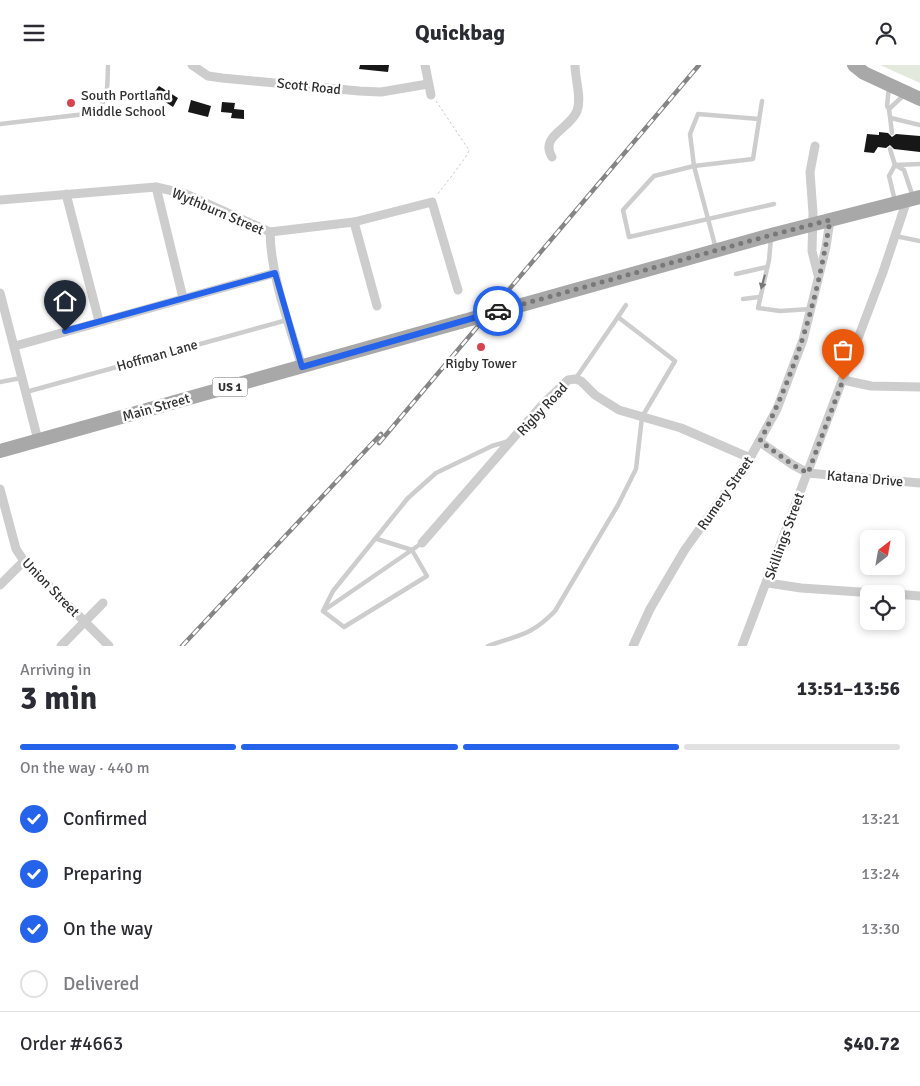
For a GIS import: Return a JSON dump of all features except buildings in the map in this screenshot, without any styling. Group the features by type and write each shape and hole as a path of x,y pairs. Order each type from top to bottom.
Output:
{"main road":[{"path":"855,66 864,73 889,85 913,93"},
{"path":"855,66 867,68 913,93 920,99"},
{"name":"Main Street","path":"0,451 717,250 909,200"}],"street":[{"name":"Scott Road","path":"192,65 208,75 222,78 358,91 381,92 428,84"},
{"path":"425,65 431,95"},
{"path":"552,157 549,151 549,144 553,136 567,125 577,111 575,65"},
{"name":"Rumery Street","path":"815,146 810,172 813,225 812,251 818,275"},
{"path":"156,187 183,298"},
{"name":"Wythburn Street","path":"0,200 156,187 186,194 270,233 354,222 432,202"},
{"path":"66,194 99,321"},
{"name":"Skillings Street","path":"742,646 768,583 909,200"},
{"path":"432,202 458,290"},
{"name":"Rumery Street","path":"633,646 650,609 684,551 750,458 785,392 803,340 826,247 830,220"},
{"path":"354,222 377,307"},
{"path":"270,233 270,251 275,273 302,367"},
{"path":"14,346 275,273"},
{"path":"0,293 38,440"},
{"name":"Rigby Road","path":"422,543 561,384 575,379 581,381 607,403 642,417 681,428 750,458"},
{"path":"843,380 871,386 920,387"},
{"name":"Katana Drive","path":"760,441 793,465 808,473 920,483"},
{"name":"Union Street","path":"0,489 16,549 24,561 109,646"},
{"path":"0,585 24,561"},
{"path":"768,583 801,588 860,592"},
{"path":"905,595 920,596"},
{"path":"61,646 103,603"}],"lane":[{"path":"0,124 94,113 102,107 106,99 108,65"},
{"path":"889,85 887,106 891,118 892,133"},
{"path":"889,109 913,93"},
{"path":"762,101 753,159 694,166 654,176 623,210 629,237 774,204"},
{"path":"717,250 694,166 690,134 698,113 759,119"},
{"path":"891,118 920,125"},
{"path":"890,149 895,165 904,170 909,200"},
{"path":"895,165 920,164"},
{"path":"895,165 889,176 909,200"},
{"path":"772,235 758,308 780,311 811,309"},
{"path":"895,236 920,241"},
{"path":"736,274 767,267"},
{"path":"743,299 759,297"},
{"path":"575,379 626,305"},
{"path":"488,646 520,637 541,625 555,611 618,505 636,469 642,417 675,361 618,317"},
{"name":"Hoffman Lane","path":"26,392 288,319"},
{"path":"0,383 23,377"},
{"path":"323,611 333,591 377,539 408,498 436,473 492,446 513,440"},
{"path":"323,611 344,627 427,576 412,550 377,539"},
{"path":"323,611 422,543"}],"path":[{"path":"431,95 444,110 469,150 467,158 452,173 432,202"}],"shaded area":[{"path":"880,65 920,65 920,83"}],"railway":[{"path":"379,443 699,65"},
{"path":"182,646 381,434"}],"way so far":[{"path":"498,311 830,220 826,247 803,340 785,392 760,441 793,465 808,473 843,380"}],"place":[{"name":"South Portland Middle School","path":"71,103"},
{"name":"Rigby Tower","path":"481,347"}],"route":[{"path":"65,331 275,273 302,367 498,311"}]}
